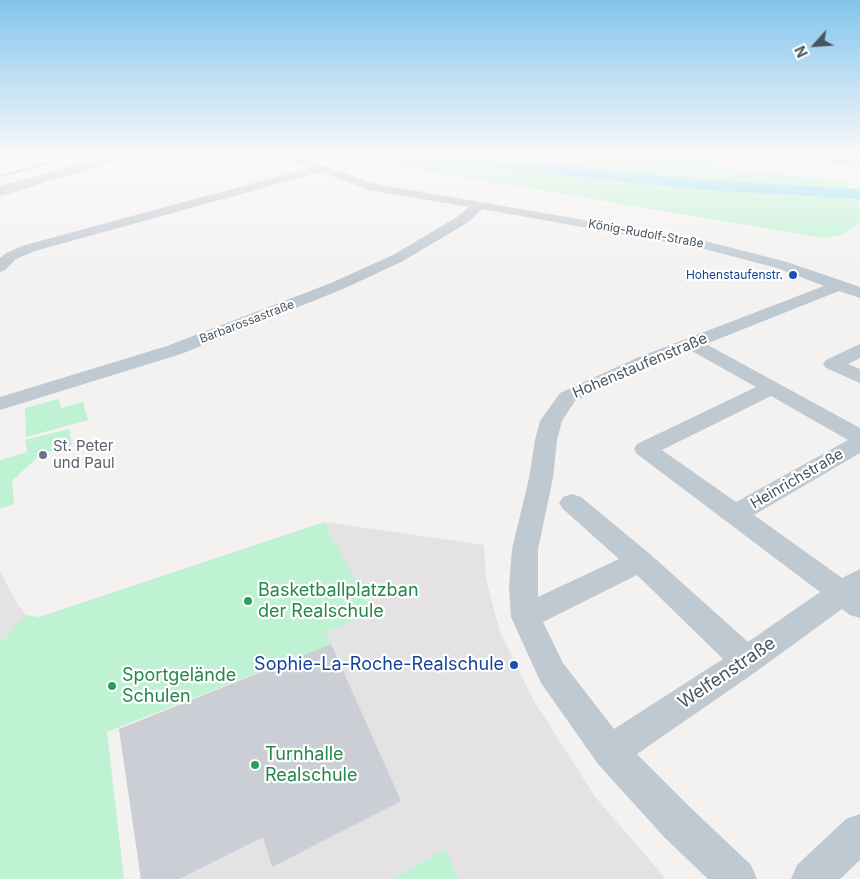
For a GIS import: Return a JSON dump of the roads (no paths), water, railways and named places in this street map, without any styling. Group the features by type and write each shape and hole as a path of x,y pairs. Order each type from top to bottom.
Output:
{"street":[{"path":"0,267 11,256 30,248 224,195"},
{"name":"König-Rudolf-Straße","path":"418,195 705,245 748,255 860,293"},
{"name":"Barbarossastraße","path":"0,404 167,353 337,286 398,258 462,220 478,206"},
{"name":"Hohenstaufenstraße","path":"737,879 678,824 610,752 552,673 526,617 523,588 525,549 541,478 546,440 551,421 567,397 629,368 840,285"},
{"name":"Heinrichstraße","path":"692,344 860,437"},
{"path":"860,350 833,364 860,377"},
{"name":"Welfenstraße","path":"610,752 746,661 854,593 734,514 645,449 770,388"},
{"name":"Heinrichstraße","path":"734,514 860,442"},
{"path":"572,503 640,561 746,661"},
{"path":"526,617 640,561"},
{"path":"811,879 860,833"}],"water":[{"path":"789,195 860,195 860,199"}],"place":[{"name":"Hohenstaufenstr.","path":"793,275"},
{"name":"St. Peter und Paul","path":"43,455"},
{"name":"Basketballplatzban der Realschule","path":"248,601"},
{"name":"Sophie-La-Roche-Realschule","path":"514,665"},
{"name":"Sportgelände Schulen","path":"112,686"},
{"name":"Turnhalle Realschule","path":"255,765"}]}
